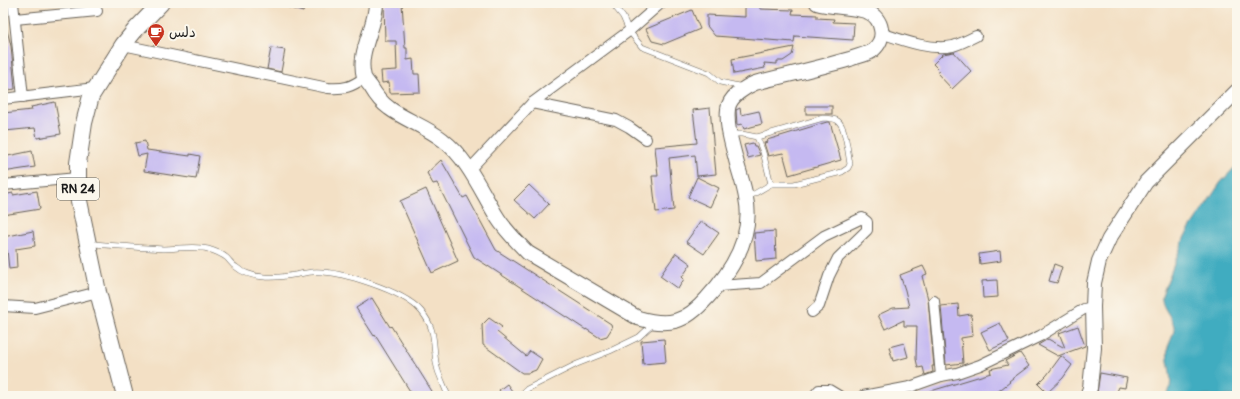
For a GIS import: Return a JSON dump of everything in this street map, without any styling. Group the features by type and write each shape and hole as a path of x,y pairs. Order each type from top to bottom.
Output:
{"main road":[{"name":"RN 24","path":"125,396 98,292 78,196 78,163 84,123 91,96 95,88 123,45 161,3"},
{"path":"376,3 376,11 366,41 363,59 364,78 374,92 388,107 421,125 443,140 458,154 498,218 514,239 528,253 638,318 654,323 669,323 684,319 701,305 718,286 735,260 745,238 748,221 746,198 727,120 728,107 734,98 745,87 755,83 841,62 868,53 876,47 881,38 882,33 879,23 876,18 868,12 817,3"},
{"path":"1087,396 1090,388 1094,348 1094,283 1099,261 1109,239 1146,182 1237,91"}],"street":[{"path":"13,3 24,97"},
{"path":"469,170 532,103 629,31 660,3"},
{"path":"15,19 97,11"},
{"path":"882,33 906,42 943,48 954,46 976,36"},
{"path":"123,45 328,88 343,89 353,86 364,78"},
{"path":"3,99 95,88"},
{"path":"532,103 616,120 646,139"},
{"path":"3,185 77,178"},
{"path":"718,286 761,283 824,236 862,218 867,222 867,230 838,258 829,276 819,306 812,312"},
{"path":"3,306 35,308 98,292"},
{"path":"934,301 941,376"},
{"path":"863,396 872,393 910,387 980,365 1040,336 1084,309 1093,306"},
{"path":"814,396 819,390 829,390 839,396"}],"lane":[{"path":"612,3 623,18 629,31 642,47 709,73 720,82 745,87"},
{"path":"730,134 742,134 757,137 823,118 831,118 838,121 843,128 850,164 848,168 842,172 794,184 771,184 746,198"},
{"path":"757,137 763,152 771,184"},
{"path":"88,244 164,249 208,249 228,259 235,267 249,275 265,277 293,276 312,272 331,273 350,276 400,296 411,302 428,320 433,331 438,370 448,396"},
{"path":"520,396 527,389 577,364 610,351 639,337 654,323"}],"water":[{"path":"1237,165 1237,396 1167,396 1171,383 1167,353 1174,326 1164,307 1162,295 1185,236 1221,182"}],"building":[{"path":"280,3 306,3 303,12 280,5"},
{"path":"384,3 402,3 407,60 413,59 414,74 419,74 420,92 390,93 389,82 382,83 381,71 397,70 396,41 385,41"},
{"path":"745,3 760,3 760,9 793,10 792,14 817,15 817,18 834,19 833,22 854,23 853,40 795,36 794,42 715,36 707,26 707,15 745,17"},
{"path":"692,10 700,29 664,44 652,41 646,29"},
{"path":"6,26 11,46 15,89 3,91 3,27"},
{"path":"794,47 792,55 783,61 777,61 777,64 764,63 765,68 734,74 732,59"},
{"path":"271,48 285,50 281,72 267,69"},
{"path":"954,52 971,71 952,89 937,73 940,71 933,64 943,54"},
{"path":"55,102 61,134 37,138 35,128 5,131 3,113 32,110 31,107"},
{"path":"806,106 832,106 832,114 806,114"},
{"path":"710,108 716,174 697,176 695,155 669,158 674,210 656,212 652,176 658,176 655,147 697,143 693,110"},
{"path":"740,108 741,115 759,111 762,124 744,129 742,124 737,125 736,110"},
{"path":"830,122 841,160 789,175 783,153 768,156 764,143 768,142 767,140"},
{"path":"145,141 147,150 200,156 196,179 144,171 147,154 138,156 135,143"},
{"path":"753,143 760,155 748,158 744,145"},
{"path":"32,151 35,167 3,172 3,157"},
{"path":"441,160 463,198 467,196 496,250 611,324 612,328 607,336 600,338 586,330 474,257 437,183 433,184 427,173"},
{"path":"697,177 719,188 710,207 688,197"},
{"path":"529,185 549,204 535,219 514,200"},
{"path":"426,189 458,261 432,273 400,201"},
{"path":"37,191 40,209 3,215 3,195"},
{"path":"701,221 719,233 704,254 686,242"},
{"path":"33,231 35,246 16,249 17,268 9,269 7,250 3,251 3,237"},
{"path":"775,231 776,259 756,261 754,233"},
{"path":"1000,251 1001,261 980,264 979,254"},
{"path":"676,253 691,264 682,277 684,279 678,289 660,276"},
{"path":"1054,264 1062,267 1057,283 1049,281"},
{"path":"923,266 927,274 922,276 928,299 934,366 932,366 933,372 925,375 923,367 918,368 916,359 917,326 904,326 904,320 885,329 878,315 893,308 909,307 900,275"},
{"path":"997,280 998,297 983,298 982,281"},
{"path":"372,298 435,396 413,396 375,335 374,336 356,308"},
{"path":"958,304 959,316 971,314 973,336 961,338 963,363 946,365 941,306"},
{"path":"489,318 502,327 497,332 526,356 530,351 542,359 536,370 528,373 522,373 483,345 482,325"},
{"path":"1000,323 1009,341 990,350 981,332"},
{"path":"1078,326 1085,346 1058,356 1038,345 1048,339 1065,348 1059,333"},
{"path":"664,339 666,362 643,364 641,341"},
{"path":"904,343 908,357 893,361 889,347"},
{"path":"1020,353 1029,366 992,396 922,396 921,394 991,373 990,369 1008,365 1005,361"},
{"path":"1061,356 1072,365 1063,378 1047,393 1038,384 1047,375"},
{"path":"1100,373 1127,378 1125,388 1119,387 1115,396 1097,393"},
{"path":"507,384 512,391 503,396 499,390"}],"place":[{"name":"دلس","path":"156,47"}]}
